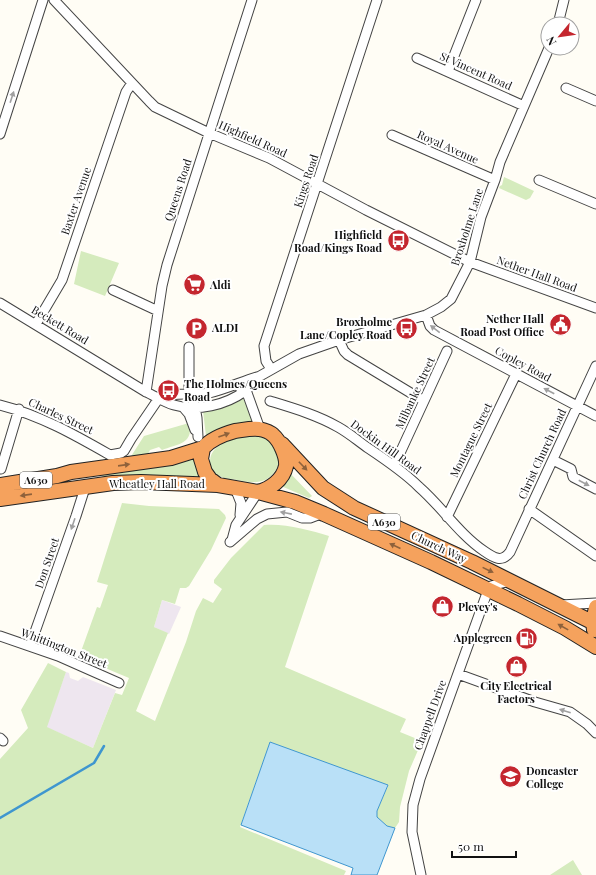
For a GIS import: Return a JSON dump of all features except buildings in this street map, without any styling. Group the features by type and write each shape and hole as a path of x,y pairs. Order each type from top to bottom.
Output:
{"highway":[{"name":"Wheatley Hall Road","path":"0,485 57,476 71,472 171,458 200,442 230,432 244,429 260,429"},
{"path":"258,492 271,487 278,481 286,466 285,458 276,438 273,434 260,429"},
{"name":"Church Way","path":"276,438 324,488 354,508 420,537 509,580 560,606 595,627"},
{"name":"Wheatley Hall Road","path":"200,442 201,459 206,472 210,479 218,485"},
{"path":"71,472 100,463 108,456"},
{"name":"Wheatley Hall Road","path":"0,499 113,483 141,482 218,485 258,492"},
{"name":"Church Way","path":"258,492 295,502 323,513 431,562 564,628 596,647"},
{"path":"595,627 596,607"}],"street":[{"path":"0,134 42,0"},
{"name":"Highfield Road","path":"54,0 155,107 209,133 269,158 366,210 470,262"},
{"name":"Queens Road","path":"146,392 158,310 167,265 252,0"},
{"name":"Kings Road","path":"271,370 266,361 264,346 377,0"},
{"path":"448,71 476,0"},
{"path":"560,16 564,0"},
{"name":"Broxholme Lane","path":"260,376 300,354 339,340 426,315 441,307 451,299 470,262 481,217 500,162 546,56"},
{"name":"St Vincent Road","path":"417,58 524,106"},
{"name":"Baxter Avenue","path":"36,324 62,280 126,92 132,83"},
{"path":"566,88 596,102"},
{"name":"Royal Avenue","path":"392,135 495,180"},
{"path":"539,180 596,204"},
{"name":"Nether Hall Road","path":"470,262 596,308"},
{"path":"112,290 158,310"},
{"name":"Beckett Road","path":"0,303 146,392 168,403 183,407 197,407 230,400 246,390 260,376"},
{"name":"Copley Road","path":"426,315 430,326 434,330 596,416"},
{"path":"339,340 344,351 348,355 424,401"},
{"path":"188,347 190,378 189,389 193,395 197,407 200,442"},
{"name":"Milbanke Street","path":"394,466 447,351"},
{"name":"Christ Church Road","path":"510,552 596,366"},
{"name":"Montague Street","path":"447,517 516,374"},
{"path":"108,456 123,452 126,449 131,439 159,398 167,395 193,395 224,388 244,380 260,376"},
{"path":"224,388 246,390 260,429"},
{"name":"Dockin Hill Road","path":"270,401 308,413 338,427 394,466 420,488 473,543 490,555 501,559 506,558 510,552"},
{"name":"Charles Street","path":"0,405 19,410 67,430 108,456"},
{"path":"183,407 189,414 200,442"},
{"path":"1,469 19,410"},
{"path":"553,460 571,469 573,477 596,489"},
{"name":"Don Street","path":"30,646 76,516 84,492 84,487"},
{"path":"235,488 241,503 239,519"},
{"path":"258,492 234,528 231,541 257,519 267,514 287,512 302,518 310,518 323,513"},
{"path":"529,509 596,556"},
{"path":"488,590 491,586 509,580"},
{"name":"Chappell Drive","path":"421,875 412,832 413,805 420,779 488,590"},
{"path":"560,606 596,603"},
{"name":"Whittington Street","path":"0,636 58,656 120,683"},
{"path":"458,674 536,702 570,712 582,720 596,733"}],"shaded area":[{"path":"162,600 181,607 169,634 154,627"},
{"path":"66,672 69,673 70,678 78,681 83,677 116,690 93,748 46,727"}],"green space":[{"path":"504,177 534,191 530,198 526,200 499,188 502,185"},
{"path":"81,251 119,263 105,296 74,284"},
{"path":"243,398 254,423 214,432 206,436 203,411 221,407"},
{"path":"189,423 189,435 183,442 162,450 159,447 150,450 148,454 130,458 144,436"},
{"path":"251,436 259,436 272,442 278,455 279,464 271,476 263,481 253,482 226,478 215,473 211,468 210,463 211,455 215,449 226,442"},
{"path":"195,456 202,479 163,476 103,479 102,474"},
{"path":"289,472 312,496 309,498 281,486"},
{"path":"122,503 149,506 219,509 226,518 211,550 189,586 186,588 180,588 175,604 162,600 154,627 168,633 136,711 155,721 186,642 196,611 203,598 213,603 222,589 214,583 214,580 231,558 264,525 288,526 329,536 285,667 406,719 400,732 422,741 409,771 400,807 399,822 395,828 387,826 377,817 377,811 388,786 270,742 240,827 346,871 344,875 0,875 0,759 28,728 21,710 48,663 66,672 47,727 93,748 115,693 122,695 129,678 79,657 97,607 100,608 108,585 97,582"},
{"path":"573,860 582,875 550,875"}],"water":[{"path":"270,742 388,785 377,811 377,817 387,826 395,828 377,875 351,875 353,868 241,825"}],"waterway":[{"path":"0,818 94,763 104,746"}],"place":[{"name":"Highfield Road/Kings Road","path":"398,241"},
{"name":"Aldi","path":"195,285"},
{"name":"Nether Hall Road Post Office","path":"560,325"},
{"name":"ALDI","path":"197,328"},
{"name":"Broxholme Lane/Copley Road","path":"407,328"},
{"name":"The Holmes/Queens Road","path":"169,390"},
{"name":"Plevey's","path":"442,607"},
{"name":"Applegreen","path":"527,638"},
{"name":"City Electrical Factors","path":"516,666"},
{"name":"Doncaster College","path":"511,777"}]}
